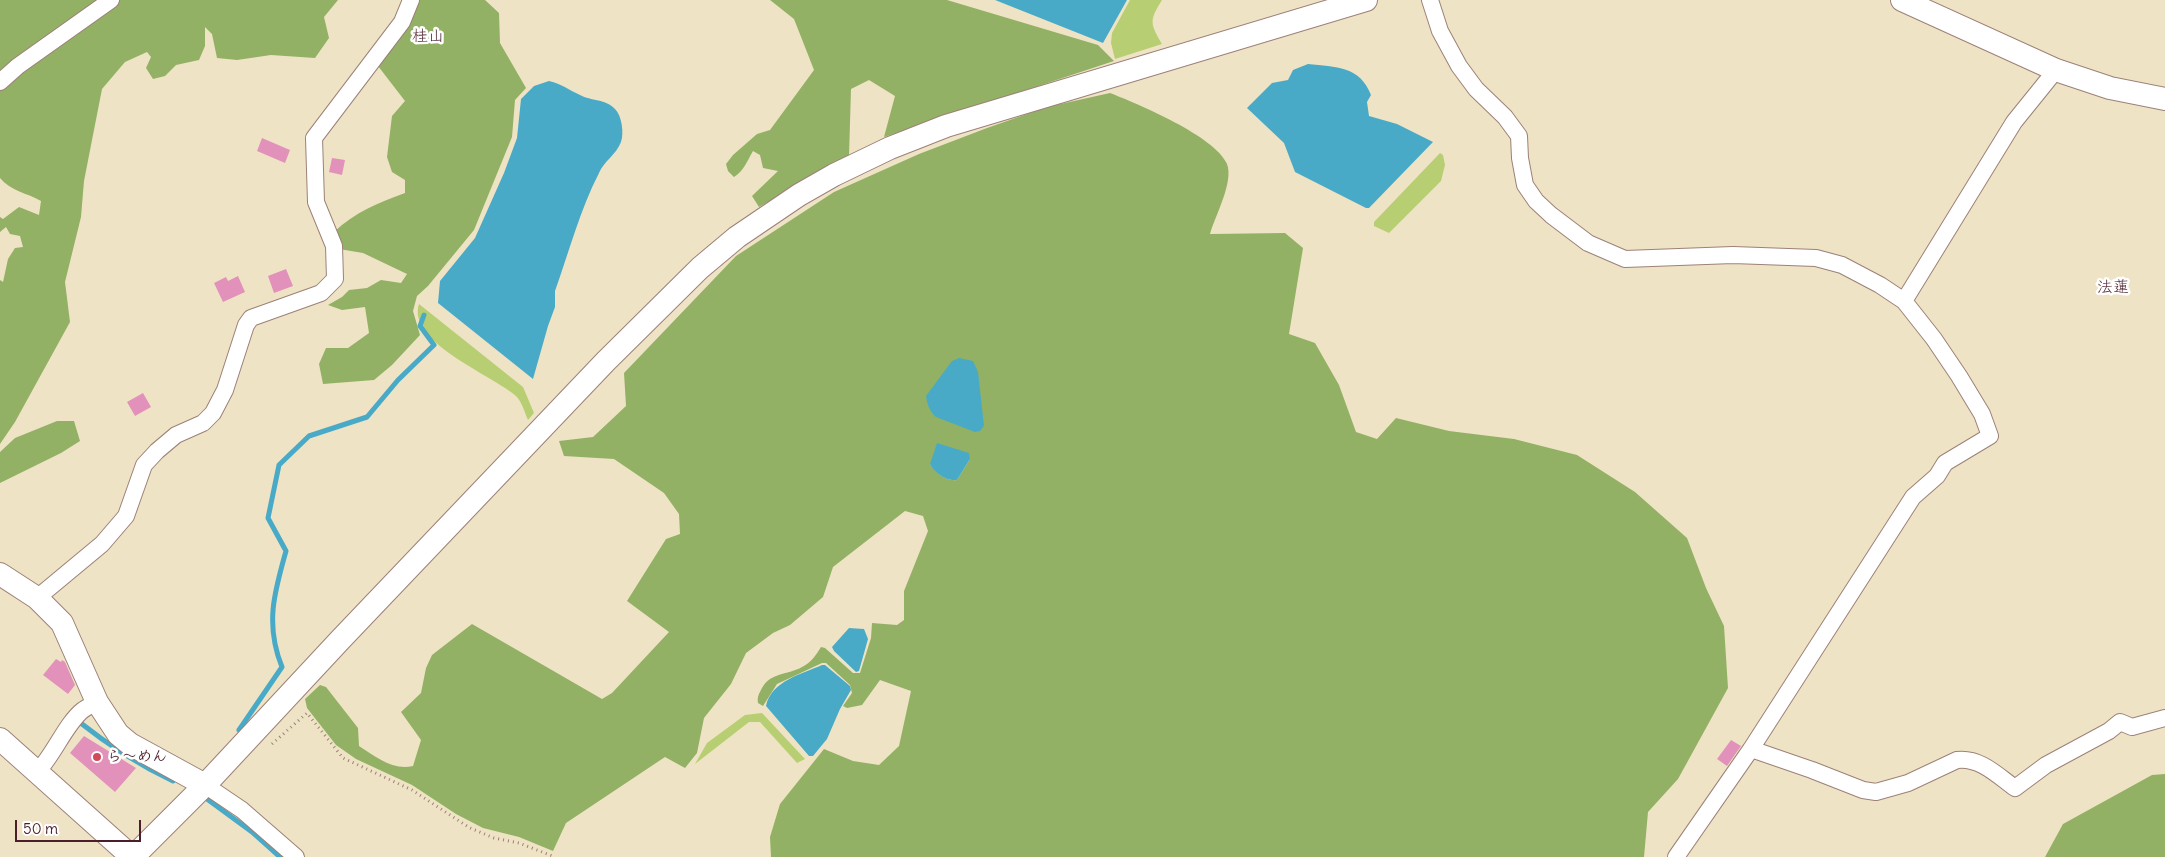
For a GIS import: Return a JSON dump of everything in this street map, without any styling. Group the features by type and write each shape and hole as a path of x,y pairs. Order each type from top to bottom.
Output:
{"street":[{"path":"0,82 18,66 112,0"},
{"path":"36,598 102,544 126,516 144,465 157,451 176,435 203,422 214,414 226,390 246,325 251,318 321,293 335,279 334,246 316,202 314,138 402,22 411,0"},
{"path":"0,739 132,857 205,785 341,639 606,361 700,268 765,217 834,175 890,148 946,126 1366,0"},
{"path":"1430,0 1440,31 1459,66 1476,89 1505,118 1519,136 1520,158 1525,185 1536,201 1551,216 1588,243 1625,259 1733,256 1816,258 1842,265 1880,285 1904,301 1934,339 1959,376 1982,414 1990,436 1946,463 1937,476 1913,497 1751,749 1676,857"},
{"path":"1902,0 2056,70 2110,88 2165,99"},
{"path":"1904,301 2014,122 2056,70"},
{"path":"0,574 36,598 62,623 97,702 118,734 130,744 205,785 242,810 296,857"},
{"path":"37,772 48,762 74,719 82,710 97,702"},
{"path":"1751,749 1863,790 1876,792 1908,783 1957,760 1966,759 1983,766 2016,788 2046,765 2109,731 2120,722 2132,727 2165,718"}],"path":[{"path":"264,750 307,713 343,758 412,790 470,828 494,838 519,843 555,857"}],"green space":[{"path":"0,0 338,0 324,17 329,38 315,58 271,55 237,60 217,58 212,34 205,27 205,46 199,60 176,65 165,76 153,79 146,68 151,57 147,52 125,62 102,89 84,181 81,217 65,282 70,322 15,422 0,444 0,280 3,282 8,259 15,248 23,247 20,236 10,234 6,227 0,232 0,217 3,219 19,207 39,215 41,201 14,189 0,178"},
{"path":"417,0 485,0 499,13 500,43 526,88 515,100 512,137 474,230 428,286 417,296 413,311 420,335 392,365 374,380 323,384 319,364 326,348 348,348 369,333 365,307 342,310 328,305 342,297 349,290 367,288 381,280 401,283 407,274 363,253 339,249 334,232 350,219 376,204 405,193 405,180 392,172 387,157 392,116 405,101 378,66"},
{"path":"770,0 947,0 1098,45 1114,61 884,137 895,96 869,80 851,89 849,156 759,207 752,196 778,171 763,168 760,155 753,151 743,169 734,177 728,171 726,164 733,155 757,134 770,130 814,70 794,19"},
{"path":"1130,0 1162,0 1153,18 1153,26 1162,44 1115,59 1111,43 1112,33"},
{"path":"1110,93 1174,122 1192,132 1220,153 1227,164 1228,180 1210,234 1285,233 1303,248 1289,334 1315,343 1339,385 1356,432 1377,439 1396,418 1449,431 1514,439 1577,455 1635,492 1687,538 1706,588 1724,626 1728,688 1678,779 1648,812 1644,857 771,857 770,837 780,804 824,749 853,761 879,765 899,746 911,691 880,680 862,705 847,708 843,706 852,693 850,685 826,663 822,663 777,684 763,706 758,703 758,699 762,688 770,679 780,674 797,670 805,665 821,647 825,648 853,673 860,673 871,638 872,623 897,625 904,620 904,591 928,531 923,516 905,511 833,567 823,597 790,625 773,633 746,653 731,684 704,718 697,753 685,768 665,757 566,823 553,851 519,837 483,828 456,814 412,785 356,759 336,745 307,708 305,699 320,685 326,687 358,728 359,746 391,765 413,766 421,740 401,712 421,693 426,668 432,655 472,624 602,699 612,693 669,632 627,601 666,539 680,534 679,514 664,493 614,459 564,456 559,441 593,437 626,406 624,373 736,256 834,192 919,154 1047,107","holes":["970,459 957,480 941,476 930,464"]},
{"path":"1440,153 1443,155 1445,165 1441,181 1389,233 1374,226 1374,222"},
{"path":"419,304 523,387 534,413 528,420 522,404 516,396 438,345 426,332 419,318"},
{"path":"57,421 74,421 80,441 61,453 0,483 0,452 15,438"},
{"path":"762,713 805,759 797,763 760,722 749,722 695,764 707,743 745,715"},
{"path":"2165,774 2165,857 2045,857 2063,824 2152,775"}],"water":[{"path":"995,0 1127,0 1103,43"},
{"path":"1308,64 1337,67 1354,73 1366,85 1371,95 1367,102 1369,116 1397,124 1433,142 1369,208 1295,172 1284,143 1247,108 1272,83 1288,80 1293,70"},
{"path":"549,81 562,85 584,97 611,106 619,116 622,134 619,147 599,173 580,216 555,291 555,307 533,379 438,303 440,281 475,238 504,173 517,138 521,99 534,86"},
{"path":"959,358 973,361 978,372 984,426 980,431 975,432 936,417 930,410 927,402 926,396 952,361"},
{"path":"937,443 969,453 970,459 957,480 945,478 937,473 930,464"},
{"path":"849,628 864,629 868,639 859,671 856,672 832,647"},
{"path":"825,665 850,686 851,690 840,709 827,739 813,756 809,756 766,706 769,697 781,684"}],"building":[{"path":"262,138 290,150 285,163 257,151"},
{"path":"332,158 345,160 342,175 329,172"},
{"path":"286,269 293,286 274,293 268,276"},
{"path":"238,276 245,292 223,302 214,283 226,277 228,281"},
{"path":"143,393 151,407 135,416 127,402"},
{"path":"56,659 65,662 75,685 68,694 43,675"},
{"path":"84,736 136,768 115,792 70,753"},
{"path":"1731,740 1741,746 1727,766 1717,759"}],"waterway":[{"path":"239,730 282,667 274,637 273,609 286,551 268,518 279,465 309,436 367,417 398,380 434,345 420,326 424,315"},
{"path":"78,721 124,754 173,781"},
{"path":"207,799 252,832 280,857"}],"place":[{"name":"ら～めん","path":"97,757"}],"district":[{"name":"桂山","path":"428,36"},
{"name":"法蓮","path":"2113,287"}]}
